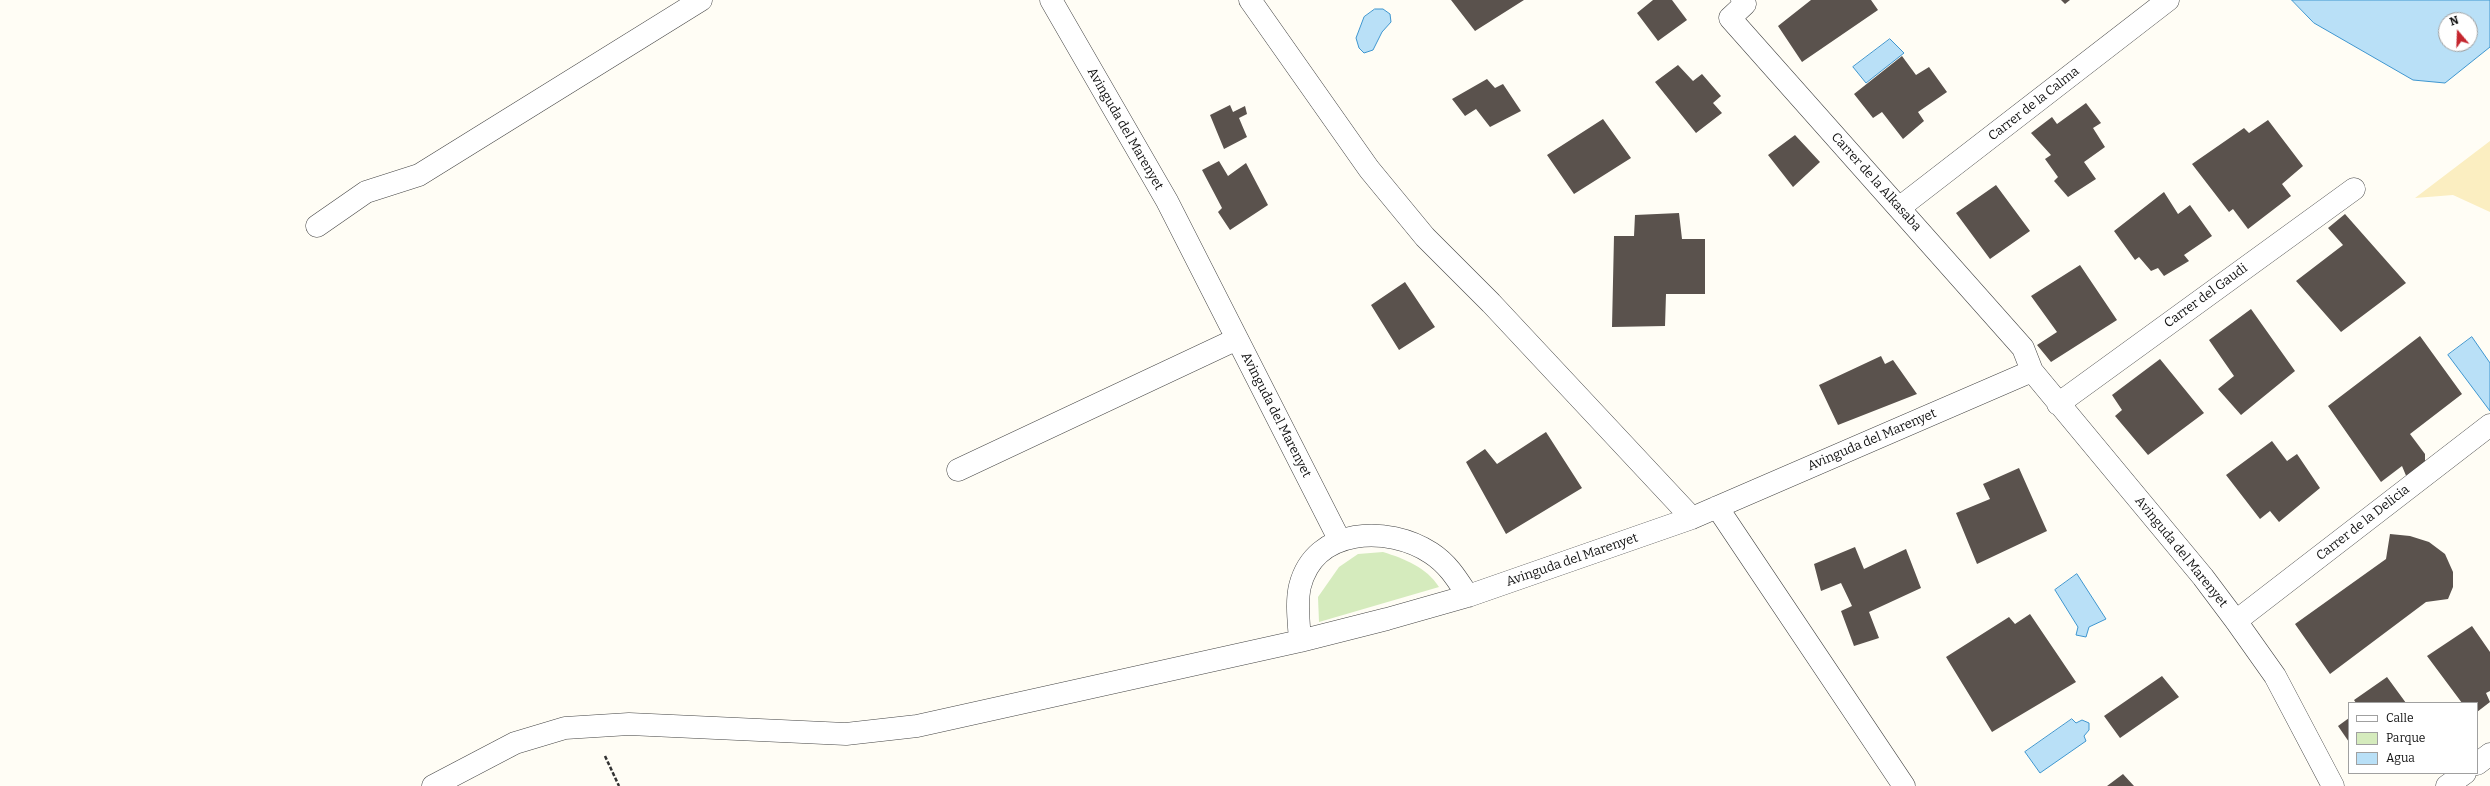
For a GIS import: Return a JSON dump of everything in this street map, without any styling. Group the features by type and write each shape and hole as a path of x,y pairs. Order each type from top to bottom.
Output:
{"street":[{"path":"317,226 366,192 419,175 701,0"},
{"name":"Avinguda del Marenyet","path":"1051,0 1167,201 1339,539"},
{"path":"1250,0 1369,168 1425,238 1491,303 1692,518"},
{"name":"Carrer de la Calma","path":"1899,208 2168,0"},
{"name":"Carrer de la Alkasaba","path":"1745,1 1730,18 2023,348 2032,371"},
{"name":"Carrer del Gaudi","path":"2058,404 2354,189"},
{"path":"958,470 1237,339"},
{"name":"Avinguda del Marenyet","path":"433,786 516,744 565,728 629,724 846,734 917,726 1300,640 1468,596 1692,518 2032,371 2203,576 2236,621 2275,676 2333,786"},
{"name":"Carrer de la Delicia","path":"2236,621 2490,425"},
{"path":"1717,507 1904,786"},
{"path":"1300,640 1300,586 1313,559 1339,539 1374,534 1407,540 1431,553 1447,566 1468,596"},
{"path":"2478,763 2490,754"},
{"path":"2447,786 2464,774"}],"green space":[{"path":"1383,552 1407,561 1421,569 1434,580 1439,587 1319,622 1318,597 1339,567 1358,554"}],"sand":[{"path":"2490,141 2490,212 2453,195 2415,198"}],"water":[{"path":"2292,0 2490,0 2490,47 2445,83 2413,80 2314,23"},
{"path":"1375,9 1383,9 1390,14 1391,22 1382,32 1373,50 1364,53 1359,48 1356,38 1364,17"},
{"path":"1890,39 1904,53 1866,83 1853,67"},
{"path":"2472,337 2490,363 2490,411 2448,355"},
{"path":"2077,574 2106,619 2089,627 2086,637 2076,635 2078,627 2055,590"},
{"path":"2072,719 2076,723 2082,720 2089,723 2089,730 2084,736 2086,741 2040,773 2025,752"}],"building":[{"path":"1451,0 1524,0 1475,31"},
{"path":"1653,0 1672,0 1687,20 1658,41 1637,13"},
{"path":"1811,0 1871,0 1878,10 1802,62 1778,26"},
{"path":"2061,0 2070,0 2065,4"},
{"path":"1902,56 1916,75 1929,67 1947,92 1918,112 1924,121 1903,139 1882,112 1873,118 1854,94"},
{"path":"1678,65 1693,81 1702,74 1721,96 1713,103 1722,113 1696,133 1655,82"},
{"path":"1487,79 1495,88 1503,84 1521,111 1490,127 1476,109 1465,116 1452,99"},
{"path":"2086,103 2101,123 2093,128 2105,147 2084,162 2096,179 2068,197 2054,181 2058,177 2045,159 2051,155 2031,133 2052,117 2057,124"},
{"path":"1230,105 1233,112 1245,106 1247,114 1239,118 1247,137 1224,149 1210,115"},
{"path":"1603,119 1631,158 1574,194 1547,155"},
{"path":"2268,120 2303,166 2282,184 2291,196 2248,229 2233,209 2229,212 2192,164 2244,128 2249,133"},
{"path":"1795,135 1820,162 1793,187 1768,155"},
{"path":"1219,161 1228,176 1246,163 1268,205 1230,230 1218,212 1222,208 1202,170"},
{"path":"1996,185 2030,231 1990,259 1956,213"},
{"path":"2164,192 2178,214 2190,205 2212,236 2184,255 2189,261 2164,276 2158,268 2151,271 2139,257 2135,260 2114,231"},
{"path":"1679,213 1682,239 1705,239 1705,294 1666,294 1665,326 1612,327 1614,236 1634,236 1635,215"},
{"path":"2345,214 2406,283 2341,332 2296,281 2343,245 2328,228"},
{"path":"2080,265 2117,320 2051,362 2037,345 2057,332 2031,296"},
{"path":"1405,282 1435,327 1399,350 1371,305"},
{"path":"2251,309 2295,371 2241,415 2218,389 2234,376 2209,340"},
{"path":"2420,336 2462,394 2410,434 2425,454 2425,465 2407,478 2402,466 2381,482 2328,406"},
{"path":"1881,356 1885,364 1893,360 1917,394 1838,425 1819,385"},
{"path":"2160,359 2204,413 2148,455 2115,416 2122,410 2112,395"},
{"path":"1546,432 1582,488 1506,534 1466,462 1485,449 1497,464"},
{"path":"2272,441 2287,461 2297,454 2320,488 2279,522 2270,511 2260,519 2226,475"},
{"path":"2019,468 2047,531 1977,564 1956,513 1990,499 1983,484"},
{"path":"2390,534 2410,536 2429,542 2445,554 2453,572 2453,587 2448,599 2426,602 2330,674 2295,624 2386,559"},
{"path":"1855,547 1864,569 1906,549 1921,588 1869,612 1879,638 1854,646 1841,611 1852,606 1841,583 1821,591 1814,564"},
{"path":"2030,614 2076,682 1992,732 1946,657 2009,617 2015,624"},
{"path":"2472,626 2490,652 2490,691 2486,693 2490,702 2478,711 2478,702 2461,702 2427,656"},
{"path":"2162,676 2179,697 2120,738 2104,716"},
{"path":"2387,677 2405,702 2355,702 2354,700"},
{"path":"2348,719 2348,741 2338,726"},
{"path":"2123,774 2134,786 2107,786"}]}
